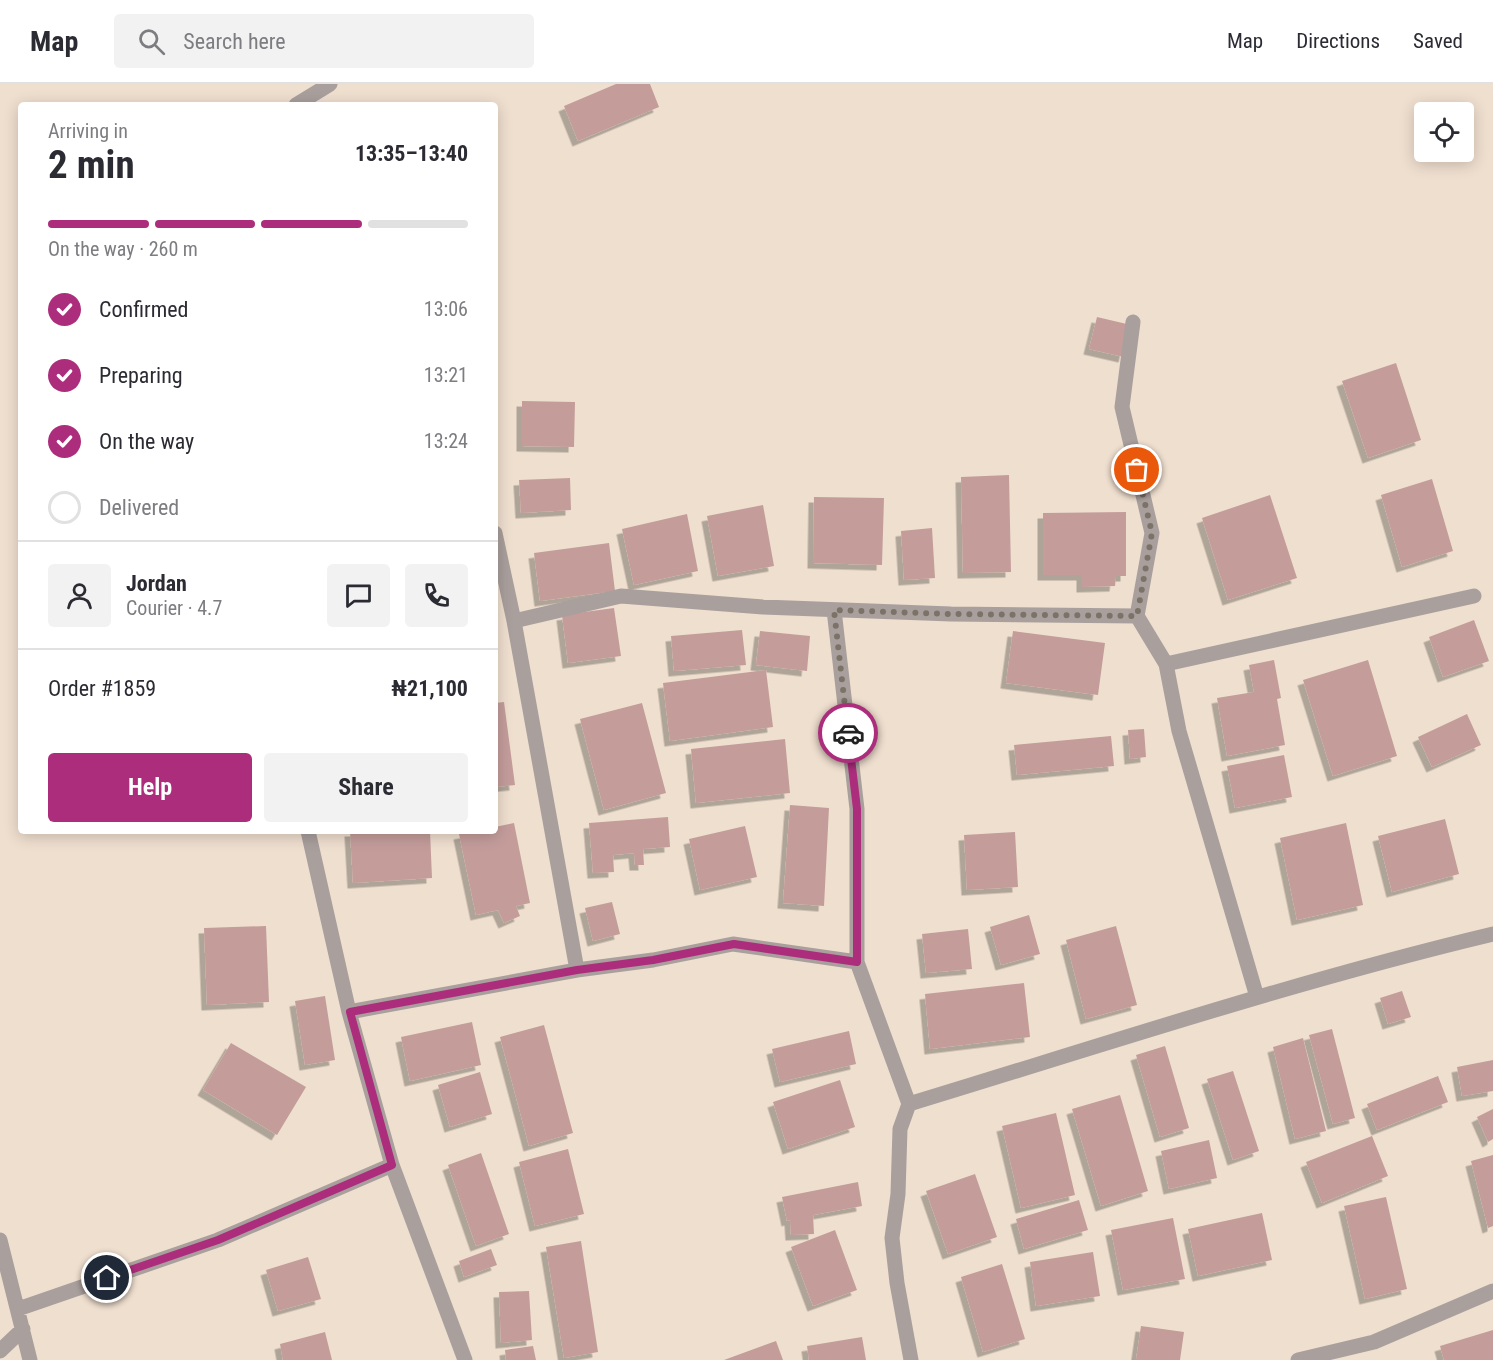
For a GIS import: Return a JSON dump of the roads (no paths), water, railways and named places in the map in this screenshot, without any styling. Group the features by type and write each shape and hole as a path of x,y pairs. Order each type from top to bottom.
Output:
{"street":[{"path":"301,102 330,84"},
{"path":"1133,322 1122,407 1152,533 1137,616 1166,664 1179,731 1257,997"},
{"path":"498,546 514,621 577,970"},
{"path":"514,621 621,596 834,610 1137,616"},
{"path":"1166,664 1474,596"},
{"path":"834,610 857,809 857,962 909,1104 900,1129 898,1194 892,1238 897,1283 911,1360"},
{"path":"309,834 350,1012 392,1165 465,1360"},
{"path":"909,1104 1257,997 1422,951 1493,934"},
{"path":"350,1012 734,944 857,962"},
{"path":"18,1309 218,1240 392,1165"},
{"path":"0,1240 30,1360"},
{"path":"1298,1360 1374,1342 1493,1291"},
{"path":"0,1351 23,1329"}]}
